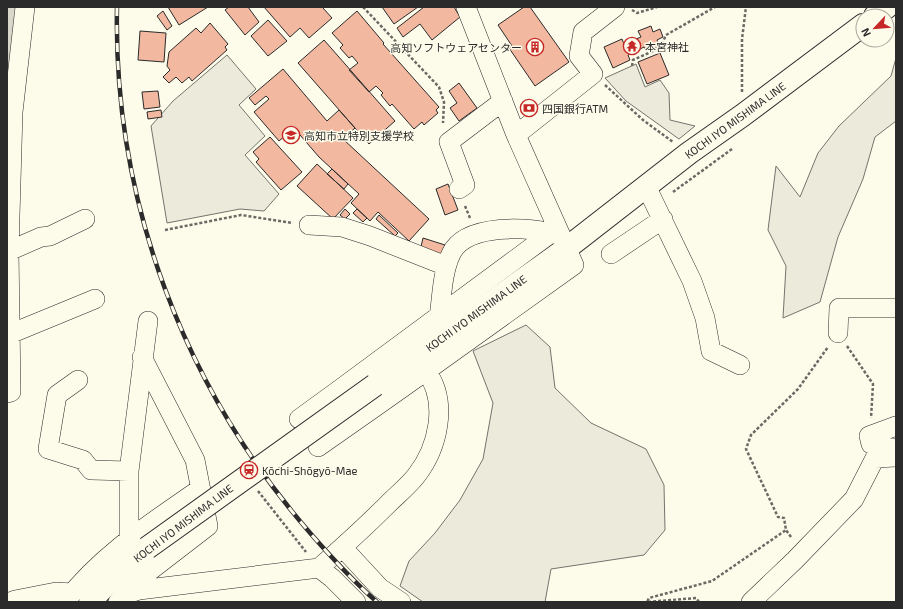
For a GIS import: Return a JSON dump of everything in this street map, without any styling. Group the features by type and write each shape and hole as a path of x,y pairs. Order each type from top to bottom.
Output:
{"main road":[{"name":"KOCHI IYO MISHIMA LINE","path":"76,599 104,586 138,543 375,385 560,239 646,186 855,31"}],"street":[{"path":"9,392 9,251 14,51 25,7"},
{"path":"318,447 574,265 560,239 516,135 466,7"},
{"path":"516,135 593,74 579,56 583,32 615,7"},
{"path":"459,189 465,185 449,142 503,101"},
{"path":"646,186 692,281 705,318 711,352 740,365"},
{"path":"9,251 41,237 50,236 85,219"},
{"path":"611,254 663,219"},
{"path":"310,225 342,228 370,236 446,266"},
{"path":"439,317 446,266 451,253 461,241 476,234 500,230 543,230 560,239"},
{"path":"299,419 439,317 560,239"},
{"path":"10,334 95,299"},
{"path":"838,333 839,308 896,308"},
{"path":"138,543 129,471 142,357 148,321"},
{"path":"121,598 138,580 208,526 195,460 142,357"},
{"path":"121,598 139,590 319,568 343,548 416,476 433,446 439,424 438,404 432,379 426,371"},
{"path":"78,380 57,395 48,449 83,460 92,470 129,471"},
{"path":"347,384 368,412"},
{"path":"896,426 870,436 871,444 896,449"},
{"path":"751,602 802,553 854,499 875,458 896,457"},
{"path":"138,543 200,489"},
{"path":"343,548 380,588 401,602"},
{"path":"319,568 332,578 356,602"},
{"path":"10,602 56,592 76,599"}],"path":[{"path":"363,7 439,87 444,102 442,130"},
{"path":"628,7 637,13 657,7"},
{"path":"632,66 632,60 660,48 666,35 715,7"},
{"path":"743,115 742,40 746,7"},
{"path":"593,74 643,120 689,153"},
{"path":"459,189 476,234"},
{"path":"165,230 241,215 310,225"},
{"path":"802,553 786,530 784,518 778,517 746,449 751,435 798,389 838,333 872,384 870,436"},
{"path":"254,486 319,568"},
{"path":"699,602 696,598 647,602 649,598 712,580 786,530"}],"shaded area":[{"path":"227,55 256,89 239,105 265,136 245,155 279,194 264,211 240,209 167,223 151,126 173,101"},
{"path":"896,58 896,121 875,137 863,179 838,237 820,302 783,318 786,266 768,230 776,166 800,197 818,153 839,126 891,76"},
{"path":"636,64 645,87 660,80 669,93 670,120 695,126 679,139 626,101 605,78"},
{"path":"526,325 550,347 555,388 591,423 646,449 664,485 665,530 644,555 551,569 545,602 423,602 400,586 409,561 435,533 460,500 483,459 493,403 473,351"}],"building":[{"path":"168,7 208,7 179,25"},
{"path":"229,7 248,7 259,22 245,35 225,10"},
{"path":"264,7 324,7 323,8 332,18 309,38 300,28 290,37"},
{"path":"382,7 418,7 394,24"},
{"path":"424,7 454,7 460,17 432,40 420,24 403,37 397,28"},
{"name":"高知ソフトウェアセンター","path":"524,7 530,7 569,62 535,86 509,48 512,46 498,25"},
{"path":"163,11 172,26 167,30 157,16"},
{"path":"357,11 384,43 383,44 439,107 436,110 438,113 424,125 422,122 414,129 392,104 390,106 381,95 383,93 376,86 369,92 349,70 358,63 352,56 349,58 340,48 343,45 332,33"},
{"path":"268,20 287,41 268,56 251,36"},
{"path":"210,23 228,44 225,47 227,50 192,81 189,77 182,83 176,77 169,83 163,77 170,70 167,66 169,52 196,28 201,33"},
{"name":"本宮神社","path":"651,26 653,32 660,29 663,37 657,40 659,46 646,51 644,47 628,55 630,60 613,68 604,47 622,39 624,44 641,37 638,31"},
{"path":"140,31 166,33 164,62 138,60"},
{"path":"324,40 395,121 369,144 298,63"},
{"path":"660,53 669,75 647,84 638,62"},
{"path":"283,69 327,121 339,110 355,128 343,139 429,219 409,241 378,212 370,221 351,203 359,194 319,157 294,128 279,141 254,112 269,99 266,96 255,105 249,98"},
{"path":"459,83 477,108 459,121 450,108 457,103 449,91"},
{"path":"158,91 160,107 144,109 142,92"},
{"name":"四国銀行ATM","path":"525,105 534,106 534,112 524,111"},
{"path":"161,110 162,117 148,119 147,112"},
{"path":"270,137 302,172 281,190 256,162 259,159 253,152"},
{"path":"317,164 353,198 333,219 297,186"},
{"path":"332,169 348,184 344,189 327,174"},
{"path":"448,184 458,210 445,215 436,189"},
{"path":"345,209 350,214 345,219 340,215"},
{"path":"357,209 367,218 363,222 353,213"},
{"path":"379,215 398,233 395,236 376,219"},
{"path":"423,238 445,245 441,257 420,251"}],"waterway":[{"path":"7,69 13,7"}],"railway":[{"path":"117,7 119,79 128,151 143,221 165,288 193,354 227,417 266,477 311,534 351,578 377,602"}],"place":[{"name":"本宮神社","path":"632,46"},
{"name":"高知ソフトウェアセンター","path":"535,47"},
{"name":"四国銀行ATM","path":"529,108"},
{"name":"高知市立特別支援学校","path":"291,135"},
{"name":"Kōchi-Shōgyō-Mae","path":"249,470"}]}
